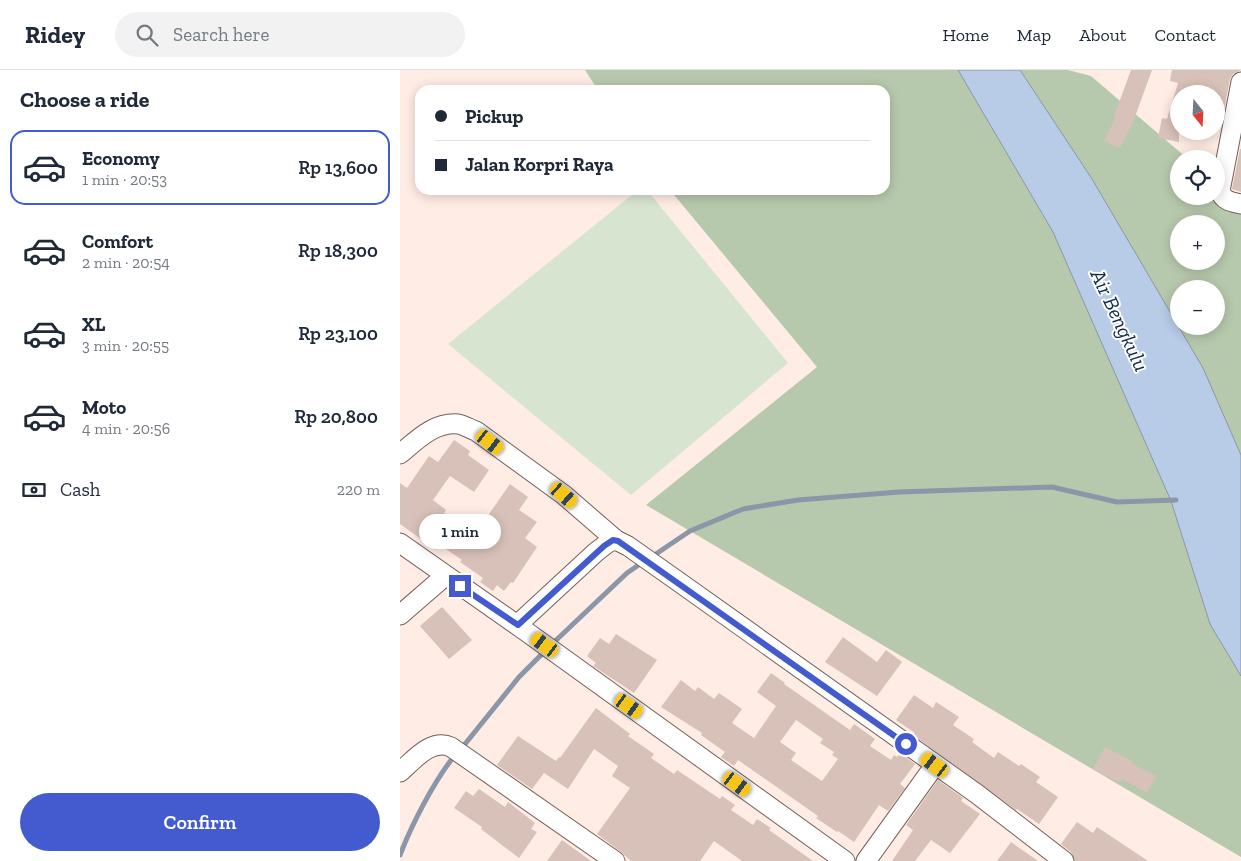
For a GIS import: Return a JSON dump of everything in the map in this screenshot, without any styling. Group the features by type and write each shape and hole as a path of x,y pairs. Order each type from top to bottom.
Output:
{"street":[{"path":"1241,82 1220,191 1222,197 1227,201 1241,204"},
{"path":"400,454 429,430 445,425 459,424 476,431 564,495 616,540 935,765 1064,861"},
{"path":"518,625 596,552 609,542 616,540"},
{"path":"400,543 518,625 844,861"},
{"path":"400,615 445,576"},
{"path":"400,772 432,746 442,744 458,751 615,861"},
{"path":"866,861 935,765"}],"green space":[{"path":"585,70 1068,70 1091,76 1177,150 1170,150 1170,205 1225,205 1225,199 1241,204 1241,857 646,505 817,367 674,195 890,195 890,85 595,85"},
{"path":"632,195 651,195 788,363 631,495 448,344"}],"water":[{"name":"Air Bengkulu","path":"958,70 1020,70 1092,179 1170,312 1170,335 1184,335 1203,368 1241,455 1241,676 1210,624 1171,501 1053,232"}],"building":[{"path":"1131,70 1152,70 1132,125 1120,148 1104,141 1116,117 1114,116"},
{"path":"1172,70 1241,70 1233,74 1230,79 1225,104 1225,85 1177,85 1178,83 1170,81"},
{"path":"1170,109 1170,140 1179,140 1179,142 1158,138 1162,118 1167,119"},
{"path":"1241,149 1241,192 1232,189"},
{"path":"454,440 470,451 468,455 489,470 474,492 450,476 433,500 446,510 444,513 478,537 492,516 489,514 510,484 528,497 519,510 537,522 525,538 537,547 513,583 511,582 504,591 497,585 493,591 480,582 483,578 460,562 462,560 440,545 436,550 400,524 400,483 407,488 429,456 438,462"},
{"path":"442,607 472,640 449,659 420,626"},
{"path":"616,634 657,660 634,693 593,666 596,663 587,656 600,638 609,644"},
{"path":"843,637 877,662 886,650 902,662 877,696 825,662"},
{"path":"771,673 850,730 854,724 875,739 870,746 891,760 894,755 897,757 900,753 915,764 900,784 905,788 888,811 879,805 854,842 816,818 818,816 738,760 734,766 721,757 725,752 701,735 702,733 661,707 681,680 695,691 698,687 714,699 719,693 742,709 732,723 754,738 776,706 757,692","holes":["796,720 823,739 820,743 834,752 832,755 838,759 822,781 791,760 796,753 780,742"]},
{"path":"914,695 933,708 936,702 959,717 953,725 974,739 972,742 994,758 998,752 1040,777 1036,782 1058,797 1039,824 1016,810 913,735 915,733 896,720"},
{"path":"596,708 630,734 628,736 654,754 651,758 674,774 677,770 720,799 722,796 735,805 731,810 753,825 757,819 771,828 769,830 813,861 742,861 714,841 700,861 631,861 597,834 630,788 612,776 618,766 594,749 568,789 544,773 532,789 497,765 518,736 556,761"},
{"path":"1105,747 1156,776 1147,793 1122,779 1120,783 1093,769"},
{"path":"938,780 963,798 961,801 980,814 950,853 931,840 915,861 892,861 913,830 906,825"},
{"path":"479,789 505,807 508,802 535,823 531,829 537,832 519,858 481,829 482,827 454,808 466,791 473,796"},
{"path":"1077,822 1093,833 1097,827 1148,861 1075,861 1071,852 1061,844"},
{"path":"562,840 591,861 547,861"},
{"path":"1011,842 1038,861 997,861"}],"waterway":[{"path":"650,558 690,531 743,509 798,500 899,492 1052,487 1117,502 1176,500"},
{"path":"551,645 627,573 643,562"},
{"path":"461,749 519,677 545,651"},
{"path":"400,855 424,803 439,777 455,755"}],"route":[{"path":"460,586 518,625 596,552 613,540 618,541 628,546 906,744"}]}
